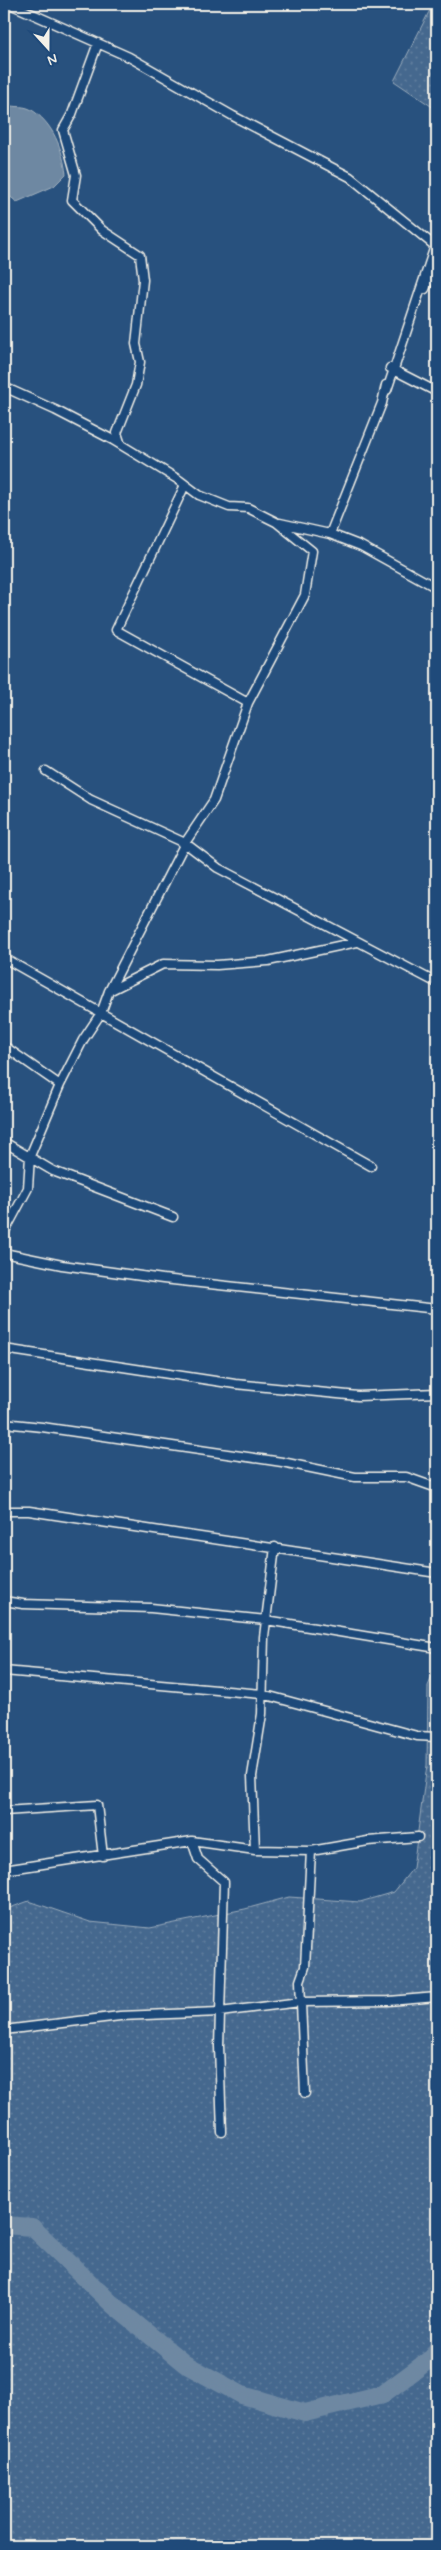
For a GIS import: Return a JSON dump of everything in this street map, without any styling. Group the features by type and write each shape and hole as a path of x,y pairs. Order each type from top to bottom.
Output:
{"street":[{"path":"10,4 129,56 233,116 350,177 435,246 387,390"},
{"path":"98,43 72,114 63,130 76,175 72,200 102,230 140,255 143,280 136,344 140,362 136,385 117,433 120,442"},
{"path":"330,534 382,403 390,368 437,263"},
{"path":"390,368 437,392"},
{"path":"4,387 55,410 113,440 199,495 229,506 248,508 276,522 312,551 305,595 248,703 214,800 185,843 109,991 101,1012 83,1040 60,1085 30,1156 28,1188 4,1233"},
{"path":"185,485 116,630 248,703"},
{"path":"276,522 330,534 361,546 437,588"},
{"path":"46,771 91,800 185,843 218,868 437,983"},
{"path":"109,991 163,964 217,965 268,961 357,942"},
{"path":"4,958 371,1166"},
{"path":"4,1046 60,1085"},
{"path":"4,1142 52,1171 172,1217"},
{"path":"4,1253 62,1265 154,1277 437,1309"},
{"path":"4,1349 235,1384 358,1396 437,1393"},
{"path":"4,1423 282,1462 355,1477 406,1477 437,1488"},
{"path":"4,1511 28,1511 437,1573"},
{"path":"255,1850 252,1776 262,1714 264,1637 275,1547"},
{"path":"4,1601 23,1604 170,1610 266,1620 437,1648"},
{"path":"4,1671 262,1694 417,1736 437,1737"},
{"path":"4,1811 97,1805 103,1856"},
{"path":"4,1870 192,1841 255,1850 311,1850 368,1841 418,1837"},
{"path":"192,1841 198,1859 224,1882 220,2012 222,2132"},
{"path":"305,2093 300,1980 305,1967 311,1850"},
{"path":"4,2030 120,2016 220,2012 300,2002 389,2002 437,1996"}],"shaded area":[{"path":"433,4 437,4 437,110 394,81"},
{"path":"4,104 30,109 45,121 56,137 66,174 54,186 17,202 4,192"},
{"path":"437,1665 437,2546 4,2546 4,1910 29,1901 90,1922 150,1928 245,1909 289,1897 360,1902 394,1892 413,1868 427,1765 428,1686"}],"waterway":[{"path":"4,2225 32,2227 113,2305 185,2364 242,2395 305,2413 383,2394 433,2357 437,2349"}]}
